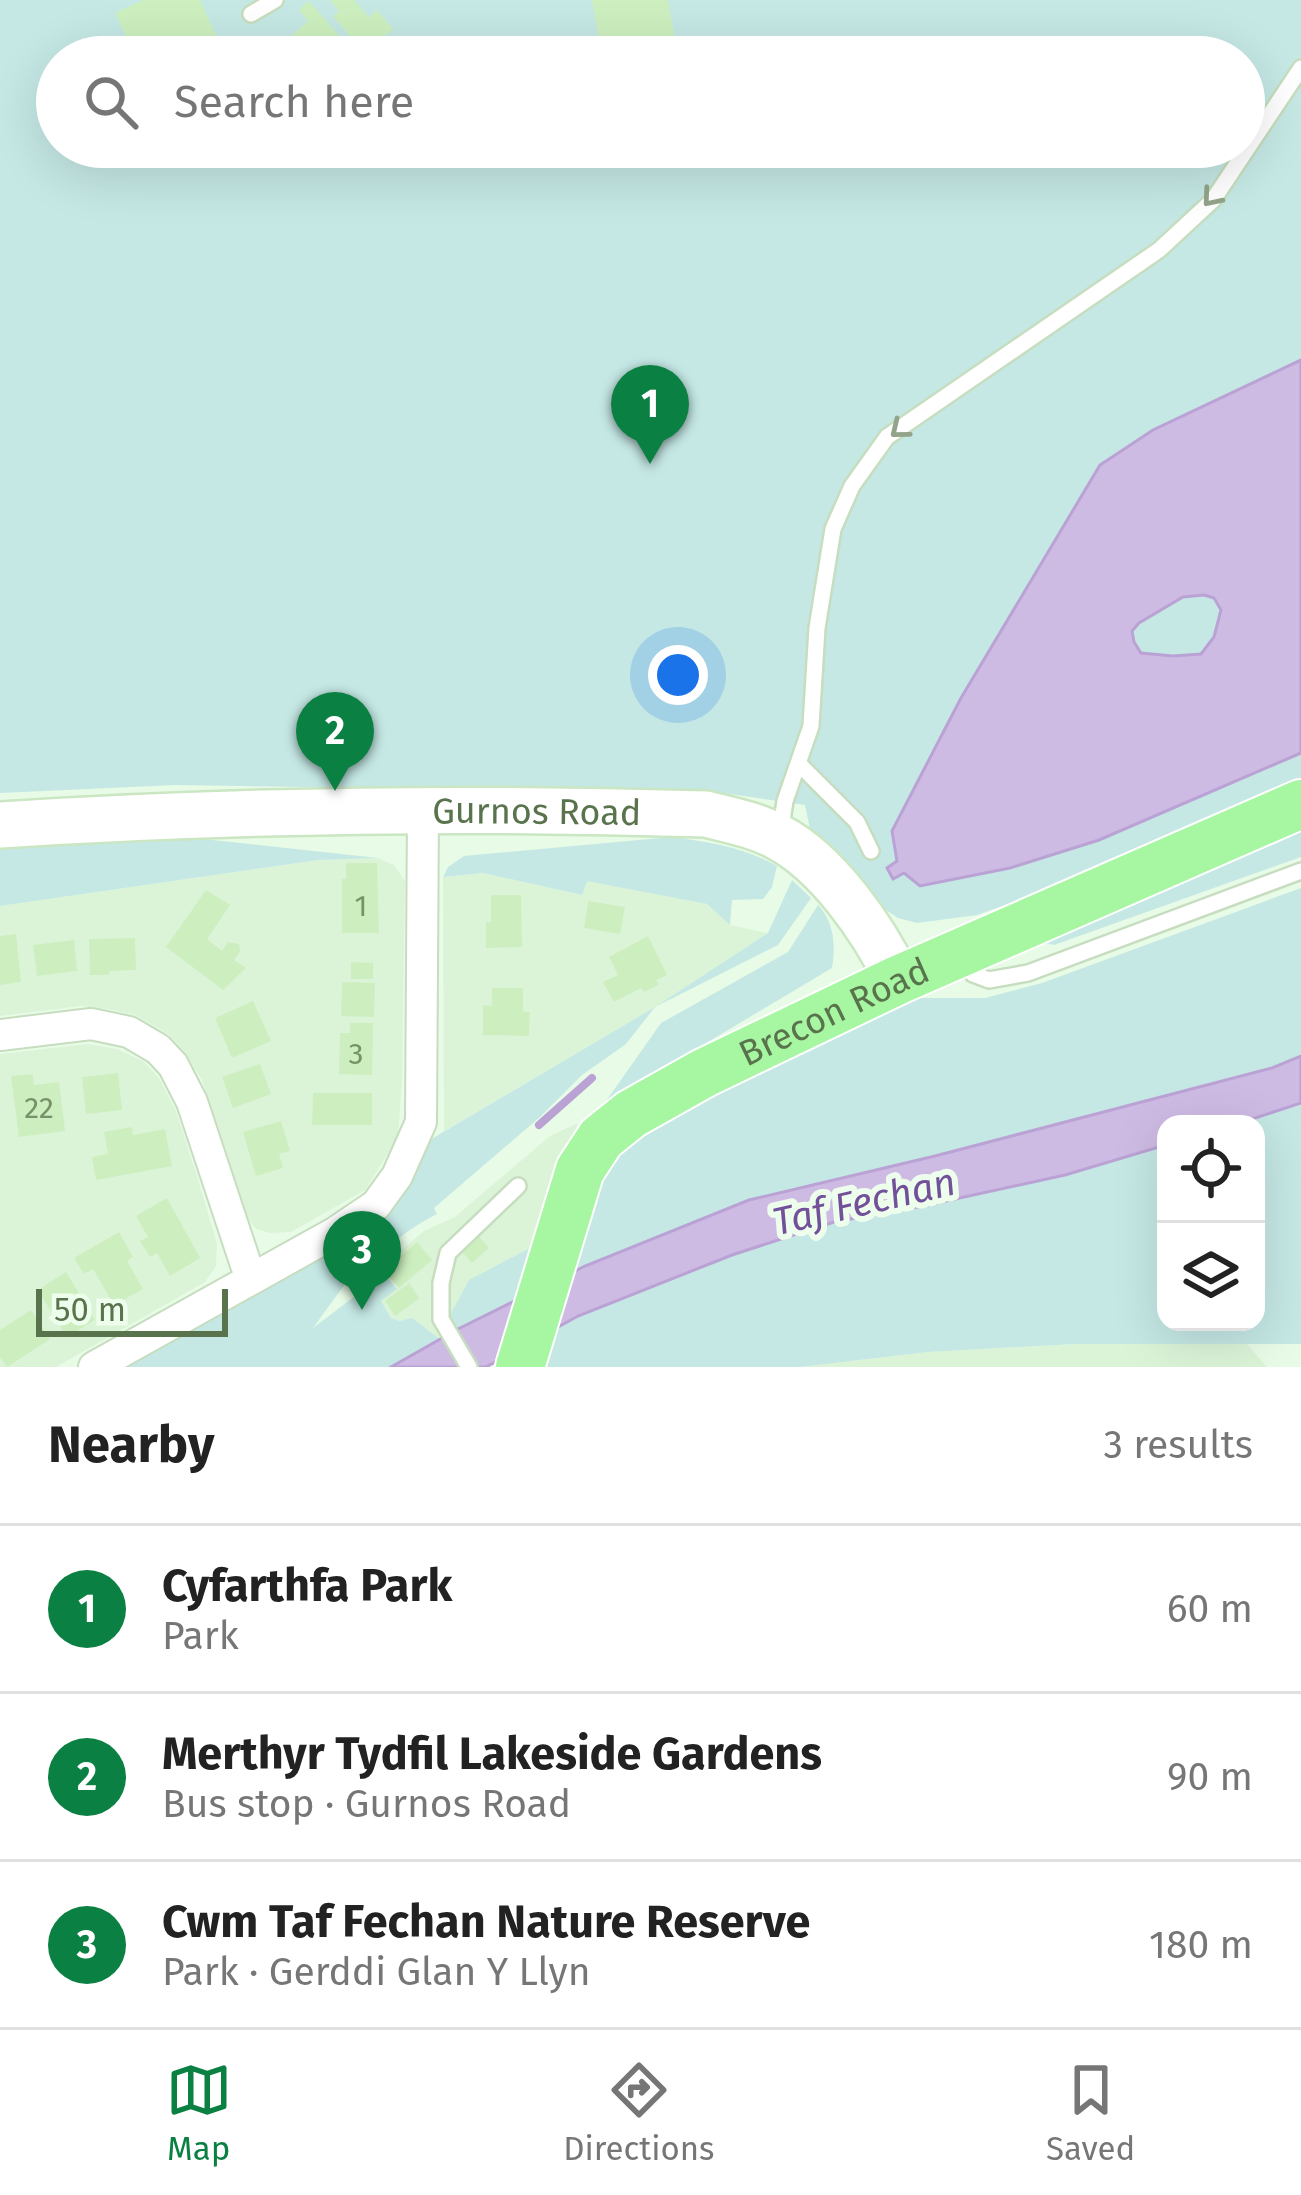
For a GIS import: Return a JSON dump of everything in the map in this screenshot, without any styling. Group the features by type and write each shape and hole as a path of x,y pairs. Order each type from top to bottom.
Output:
{"main road":[{"name":"Brecon Road","path":"523,1361 580,1170 608,1131 631,1114 704,1073 960,951 1301,804"}],"street":[{"path":"94,1367 336,1232 376,1205 397,1176 421,1122 423,812"},
{"name":"Gurnos Road","path":"0,825 131,816 706,814 779,837"},
{"path":"779,837 807,858 857,910 898,980"},
{"path":"0,1034 91,1024 130,1032 158,1049 173,1065 192,1102 253,1277"}],"lane":[{"path":"251,14 275,0"},
{"path":"1265,122 1301,68"},
{"path":"779,837 785,801 811,726 817,628 833,530 852,486 887,437 1159,250 1213,200 1234,168"},
{"path":"800,764 857,822 872,851"},
{"path":"960,951 973,974 989,980 1028,973 1301,871"},
{"path":"470,1367 441,1319 448,1253 518,1186"}],"shaded area":[{"path":"0,0 1301,0 1301,780 1102,871 977,915 917,923 880,906 810,829 805,805 723,793 176,785 0,793"},
{"path":"1301,823 1301,857 1054,945 1038,941"},
{"path":"140,832 378,858 319,860 0,906 0,850"},
{"path":"672,837 726,846 777,866 772,887 763,899 732,900 730,925 707,904 587,881 582,895 483,873 443,877 464,856"},
{"path":"378,858 394,865 405,881 398,1138 365,1190 291,1232 256,1229 245,1215 202,1080 168,1034 135,1015 81,1006 0,1016 0,906 319,860"},
{"path":"483,873 581,895 586,880 707,904 730,925 768,933 655,1007 444,1131 443,877"},
{"path":"792,880 811,898 778,945 655,1007 768,933"},
{"path":"1301,888 1301,1056 1273,1068 749,1200 571,1273 599,1178 615,1153 649,1127 713,1092 914,998 985,998 1042,983"},
{"path":"818,905 832,934 832,968 604,1104 661,1023 788,952"},
{"path":"655,1007 626,1044 582,1075 434,1208 437,1214 389,1246 351,1290 345,1284 313,1328 359,1293 380,1268 397,1289 381,1301 391,1318 412,1318 441,1340 457,1367 122,1367 390,1208 416,1175 428,1141"},
{"path":"88,1044 117,1049 143,1061 159,1078 176,1111 198,1179 217,1244 216,1266 205,1282 56,1367 0,1367 0,1054"},
{"path":"1301,1103 1301,1344 1075,1344 928,1352 800,1367 541,1367 555,1329 577,1316 732,1255 834,1222 1065,1175 1157,1148 1157,1331 1265,1331 1264,1115"},
{"path":"578,1123 534,1246 451,1315 458,1329 441,1340 413,1319 391,1318 381,1301 397,1288 380,1268 424,1231 455,1217 550,1136"},
{"path":"534,1246 519,1299 458,1329 450,1315 469,1280"},
{"path":"1246,1343 1267,1367 800,1367 928,1352 1075,1344"}],"water":[{"path":"1301,360 1301,753 1099,840 1010,868 920,886 904,873 893,879 887,868 897,861 892,831 961,698 1100,465 1153,430","holes":["1183,597 1214,598 1221,610 1214,637 1201,654 1141,653 1132,631 1139,623"]},
{"name":"Taf Fechan","path":"1301,1056 1301,1103 1264,1115 1157,1115 1157,1148 1065,1175 834,1222 732,1255 578,1316 486,1367 391,1367 585,1266 749,1200 1272,1068"}],"building":[{"path":"143,0 200,0 216,36 126,36 115,13"},
{"path":"330,0 354,0 369,17 377,10 393,29 385,36 350,36 333,16 339,11"},
{"path":"592,0 668,0 674,36 598,36"},
{"path":"309,1 340,36 291,36 308,21 299,10"},
{"path":"346,863 377,863 379,933 342,933"},
{"path":"206,890 230,905 207,939 222,951 228,942 239,944 234,960 246,968 223,990 166,947"},
{"path":"491,895 521,895 522,947 486,948"},
{"path":"588,901 625,907 620,934 584,928"},
{"path":"16,934 21,982 0,985 0,936"},
{"path":"648,936 667,975 656,980 659,985 614,1002 603,982 618,975 609,957"},
{"path":"135,938 136,970 90,975 89,939"},
{"path":"74,940 77,971 37,976 33,945"},
{"path":"351,962 373,963 373,979 351,979"},
{"path":"342,982 375,983 374,1017 341,1016"},
{"path":"492,988 523,988 523,1012 530,1012 529,1036 483,1035 483,1005 492,1006"},
{"path":"253,1001 271,1041 232,1058 215,1018"},
{"path":"350,1023 373,1023 372,1075 339,1074 340,1033 350,1033"},
{"path":"260,1064 271,1094 233,1108 222,1077"},
{"path":"118,1073 122,1110 86,1114 82,1077"},
{"path":"33,1074 34,1085 59,1082 65,1131 19,1137 11,1076"},
{"path":"313,1093 372,1093 372,1125 312,1125"},
{"path":"281,1121 290,1151 279,1154 283,1168 256,1176 243,1132"},
{"path":"132,1127 133,1135 165,1129 172,1166 96,1180 92,1157 108,1154 104,1132"},
{"path":"167,1198 200,1258 170,1276 157,1253 150,1257 140,1241 148,1237 136,1216"},
{"path":"119,1232 133,1257 127,1261 143,1289 114,1305 93,1269 84,1274 74,1258"},
{"path":"476,1233 489,1248 472,1263 459,1248"},
{"path":"417,1242 432,1260 399,1288 384,1270"},
{"path":"66,1272 95,1320 67,1337 38,1290"},
{"path":"409,1283 419,1298 395,1316 385,1301"},
{"path":"31,1310 50,1339 7,1367 0,1357 0,1330"}],"waterway":[{"path":"539,1125 592,1078"}],"place":[{"name":"Cyfarthfa Park","path":"650,464"},
{"name":"Merthyr Tydfil Lakeside Gardens","path":"335,791"},
{"name":"Cwm Taf Fechan Nature Reserve","path":"362,1310"}]}
